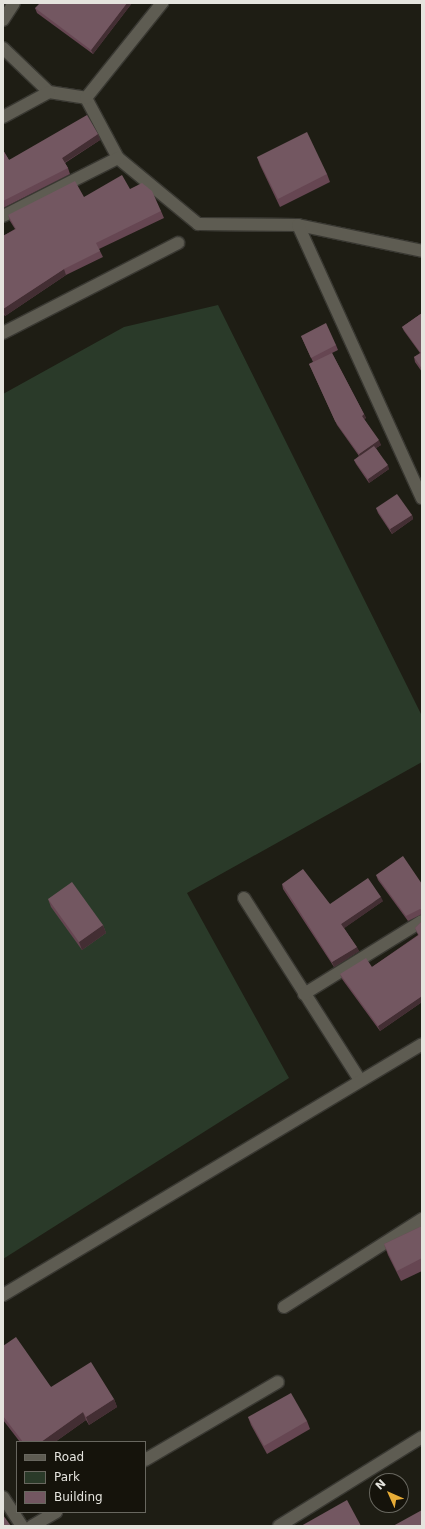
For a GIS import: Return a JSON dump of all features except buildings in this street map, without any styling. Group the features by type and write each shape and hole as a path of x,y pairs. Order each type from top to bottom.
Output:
{"street":[{"path":"3,20 14,3"},
{"path":"86,98 162,3"},
{"path":"3,48 49,92 86,98"},
{"path":"3,117 49,92"},
{"path":"86,98 118,158 198,224 298,226 422,251"},
{"path":"3,216 118,158"},
{"path":"298,226 422,498"},
{"path":"3,333 178,243"},
{"path":"244,898 360,1080"},
{"path":"304,994 422,921"},
{"path":"3,1296 422,1044"},
{"path":"284,1307 422,1218"},
{"path":"146,1459 278,1382"},
{"path":"279,1526 422,1437"},
{"path":"3,1497 22,1526"},
{"path":"32,1526 54,1513"}],"green space":[{"path":"218,305 422,716 422,762 187,893 289,1078 3,1259 3,394 124,327"}]}
